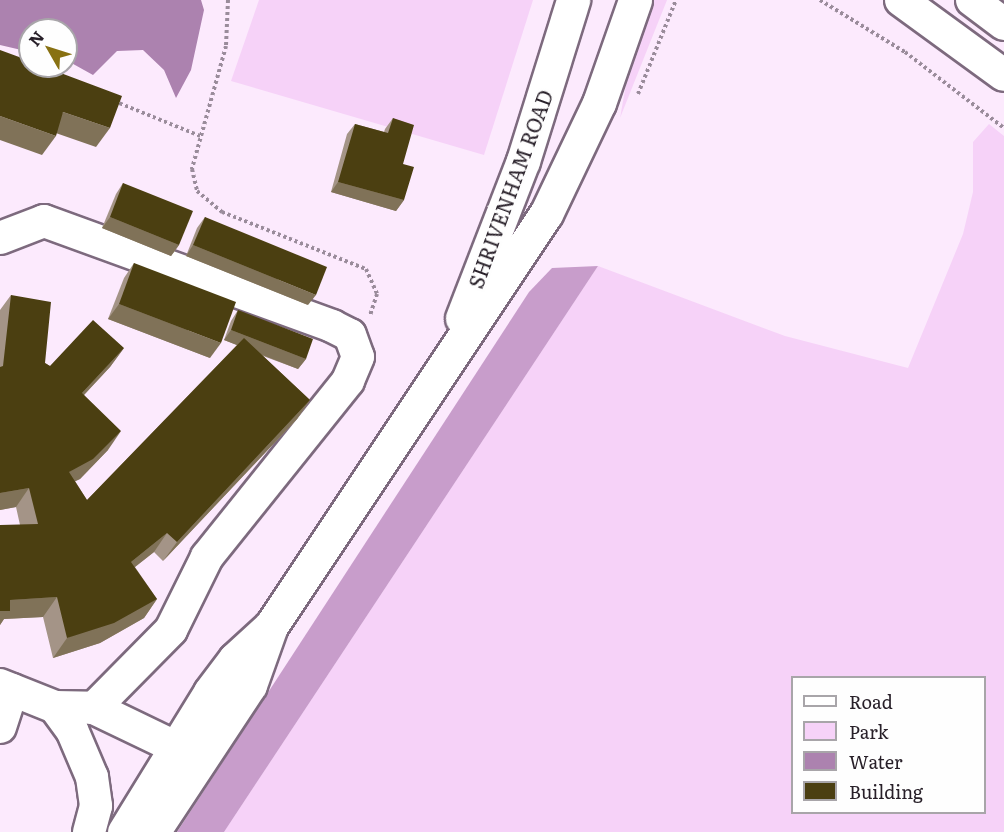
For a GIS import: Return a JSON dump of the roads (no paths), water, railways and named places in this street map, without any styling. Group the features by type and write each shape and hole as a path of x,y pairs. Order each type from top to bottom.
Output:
{"highway":[{"name":"SHRIVENHAM ROAD","path":"438,375 523,161 573,0"},
{"name":"SHRIVENHAM ROAD","path":"124,832 173,746 230,665 271,626 438,375 498,291 568,172 635,0"},
{"name":"SHRIVENHAM ROAD","path":"153,832 250,685 271,626"},
{"path":"173,746 189,778"}],"street":[{"path":"901,0 1004,75"},
{"path":"972,0 1004,24"},
{"path":"0,238 44,221 333,326 353,340 358,357 348,381 207,557 171,630 94,708"},
{"path":"0,727 6,687 55,707 94,708 173,746"},
{"path":"55,707 75,736 92,777 96,806 89,832"}],"water":[{"path":"0,0 201,0 204,10 191,70 176,98 164,70 143,50 117,51 93,75 78,67 78,18 18,18 18,49 0,45"}]}
